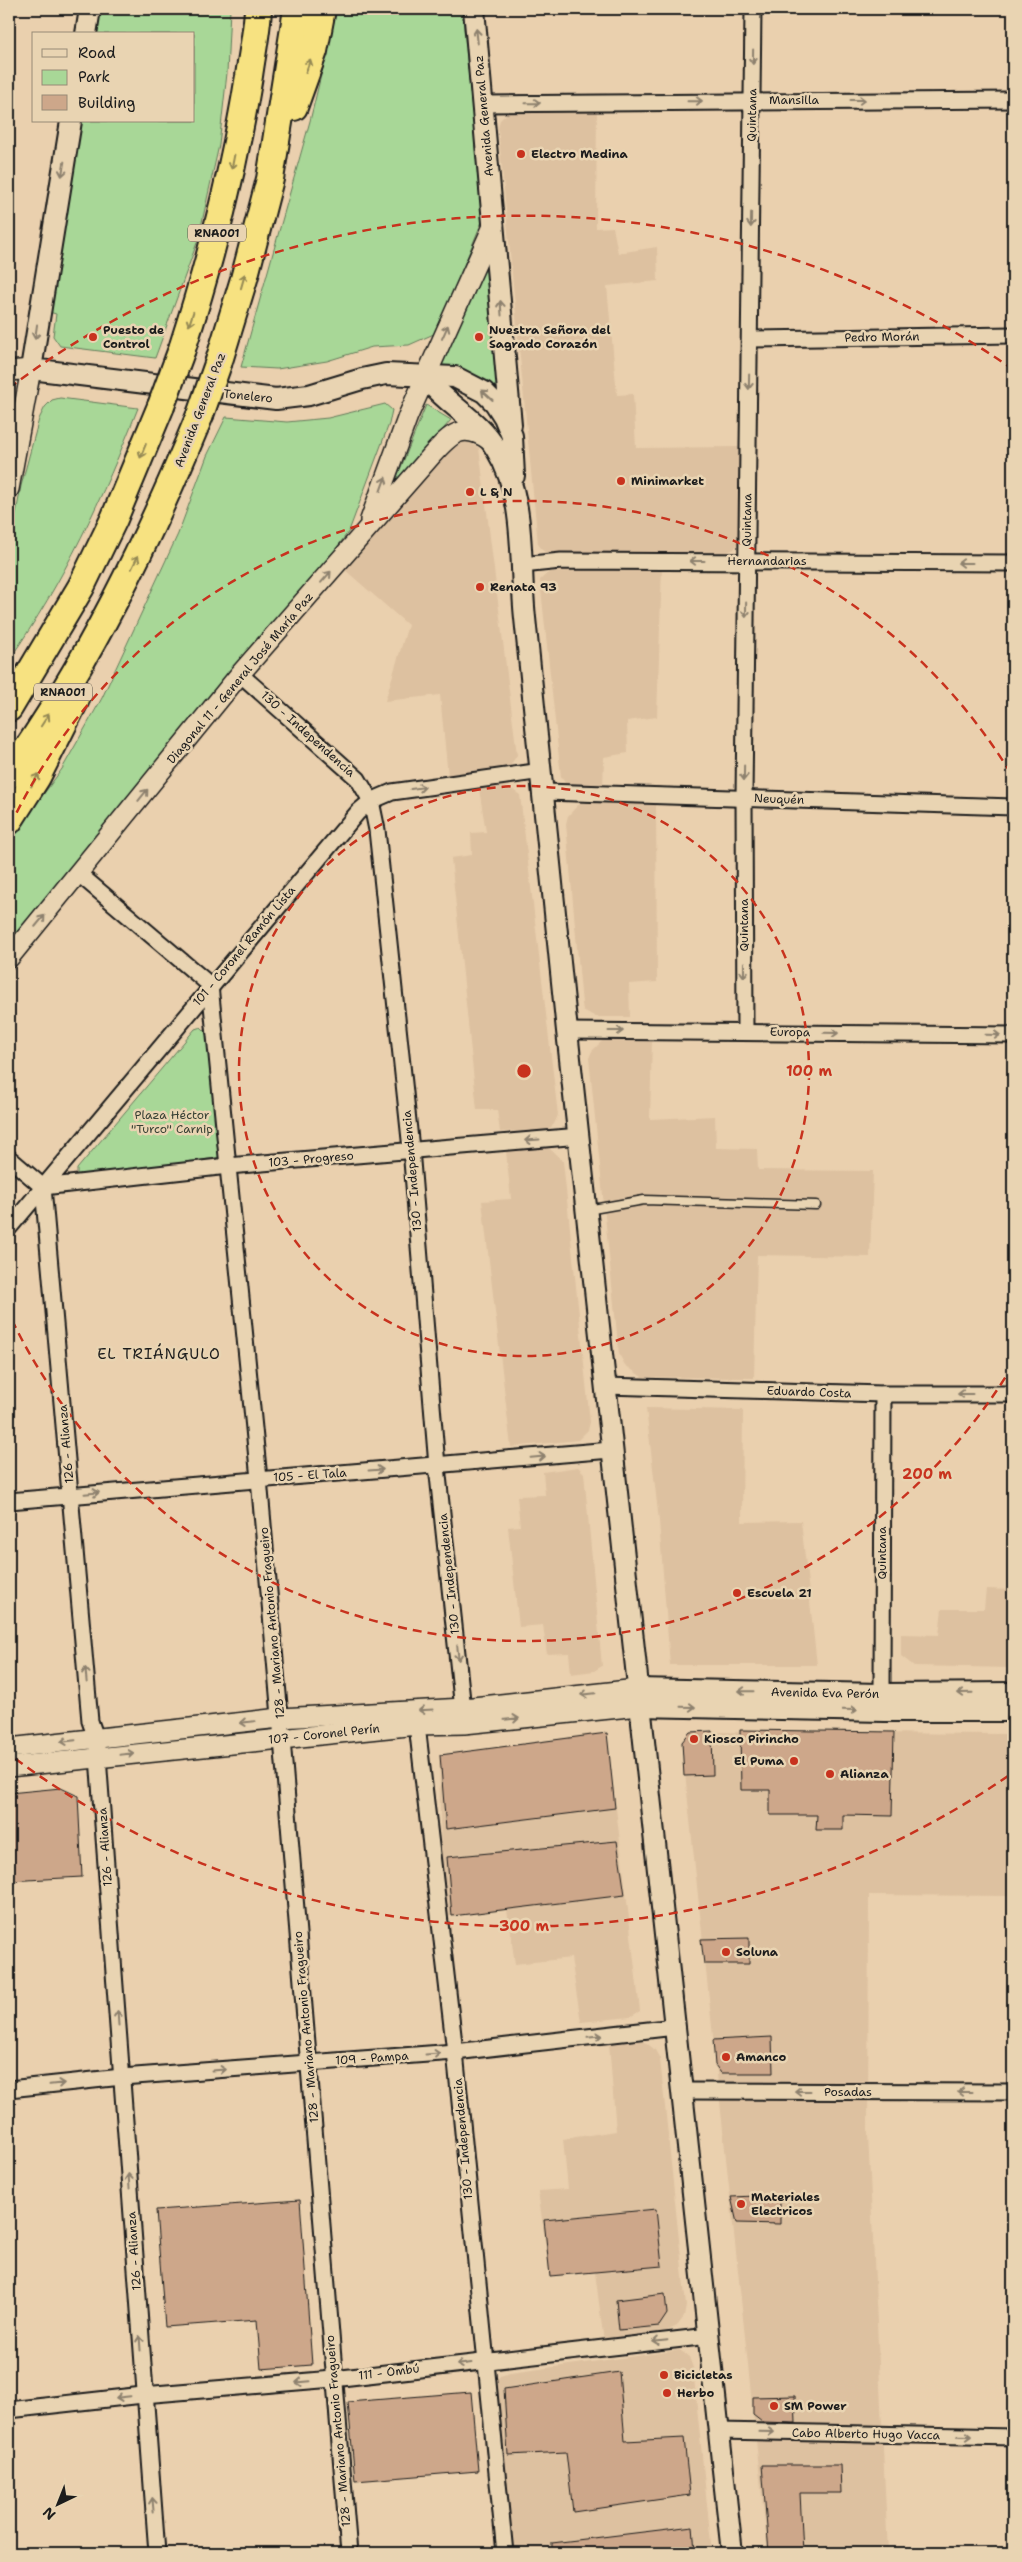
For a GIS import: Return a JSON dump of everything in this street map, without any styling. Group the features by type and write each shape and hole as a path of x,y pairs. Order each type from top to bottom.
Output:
{"highway":[{"path":"242,9 243,114"},
{"name":"RNA001","path":"9,708 80,587 114,519 161,406 182,349 217,234 243,114 258,9"},
{"name":"Avenida General Paz","path":"9,775 60,698 113,606 171,486 200,415 244,279 270,179 297,9"},
{"path":"270,179 314,51 322,9"},
{"path":"9,685 80,587"},
{"path":"9,821 37,777 79,695 113,606"}],"main road":[{"path":"86,32 90,9"},
{"name":"Avenida General Paz","path":"474,9 484,104 512,436 524,616 545,792 567,1032 580,1136 611,1450 732,2553"},
{"path":"31,368 71,122"},
{"name":"Tonelero","path":"31,368 276,399 309,395 362,378 386,374 455,377 484,392 495,403 512,436"},
{"path":"425,377 437,393 457,408 490,440 496,448 515,490"},
{"name":"Avenida Eva Perón","path":"884,1702 1013,1693"},
{"name":"Avenida Eva Perón","path":"638,1698 884,1702 1013,1711"}],"street":[{"name":"Quintana","path":"745,1031 744,798 753,9"},
{"name":"Mansilla","path":"484,104 753,100 1013,100"},
{"name":"Avenida General Paz","path":"366,529 408,416 494,224"},
{"name":"Pedro Morán","path":"750,339 1013,335"},
{"name":"Tonelero","path":"9,371 31,368"},
{"path":"9,489 31,368"},
{"name":"Diagonal 11 - General José María Paz","path":"9,958 240,674 447,438 455,433 467,430 478,433 490,440"},
{"name":"Hernandarias","path":"522,565 561,561 1013,563"},
{"name":"130 - Independencia","path":"240,674 358,779 371,801 378,840 411,1149 437,1466 464,1716"},
{"name":"101 - Coronel Ramón Lista","path":"9,1228 344,826 371,801 392,792 542,771"},
{"name":"Neuquén","path":"545,792 1013,807"},
{"path":"79,874 210,985"},
{"name":"128 - Mariano Antonio Fragueiro","path":"210,985 259,1479 282,1738 310,2063 333,2379 349,2553"},
{"name":"Europa","path":"567,1032 745,1031 1013,1035"},
{"name":"103 - Progreso","path":"43,1187 228,1166 580,1136"},
{"path":"9,1158 43,1187"},
{"name":"126 - Alianza","path":"43,1187 90,1721 96,1738 98,1757 143,2395 157,2553"},
{"name":"Eduardo Costa","path":"605,1386 883,1394 1013,1394"},
{"name":"Quintana","path":"883,1394 884,1702"},
{"name":"105 - El Tala","path":"9,1501 611,1450"},
{"name":"107 - Coronel Perín","path":"9,1767 418,1725 464,1716 638,1698"},
{"name":"107 - Coronel Perín","path":"9,1748 280,1718 464,1716"},
{"name":"130 - Independencia","path":"418,1725 455,2052 484,2361 505,2553"},
{"name":"109 - Pampa","path":"9,2089 122,2077 455,2052 675,2028"},
{"name":"Posadas","path":"682,2091 1013,2092"},
{"name":"111 - Ombú","path":"9,2410 143,2395 333,2379 709,2336"},
{"name":"Cabo Alberto Hugo Vacca","path":"719,2431 1013,2437"}],"lane":[{"path":"587,1210 644,1200 816,1205"}],"shaded area":[{"path":"597,105 596,228 613,227 618,253 657,247 658,281 607,286 617,395 633,394 636,448 740,447 742,531 740,541 734,549 726,553 552,554 545,553 538,544 498,128 500,120 512,109"},
{"path":"465,440 479,448 517,755 508,769 448,776 440,695 385,701 408,625 344,569 452,444"},
{"path":"662,566 657,717 627,721 628,753 604,757 603,789 568,787 561,777 540,580 549,572"},
{"path":"504,787 520,795 558,1115 554,1124 548,1130 500,1132 497,1110 477,1110 451,858 472,855 471,833 486,832 479,789"},
{"path":"656,798 657,982 629,984 630,1017 596,1017 583,1010 582,1004 566,824 568,816 577,806 588,799"},
{"path":"652,1038 650,1119 715,1116 716,1148 757,1149 758,1170 873,1171 870,1257 757,1255 754,1378 642,1377 625,1365 619,1354 589,1058 592,1051 604,1039"},
{"path":"540,1147 550,1149 563,1161 590,1422 588,1430 578,1440 511,1447 482,1201 511,1199 506,1151"},
{"name":"Escuela 21","path":"646,1408 743,1410 742,1522 801,1521 817,1665 670,1665 659,1521"},
{"path":"578,1467 584,1473 602,1666 594,1671 571,1674 569,1653 547,1654 543,1625 519,1627 508,1527 520,1526 517,1496 545,1495 543,1472"},
{"path":"986,1589 1013,1590 1013,1668 914,1666 901,1656 901,1634 939,1635 942,1609 984,1609"},
{"path":"695,1732 1013,1734 1013,1896 869,1895 868,2134 888,2553 768,2553 682,1745"},
{"path":"598,1733 608,1741 640,2011 630,2017 581,2022 571,1958 515,1964 507,1910 442,1917 439,1756"},
{"path":"643,2040 655,2050 660,2059 686,2306 684,2317 677,2326 657,2336 604,2342 595,2272 550,2276 538,2191 568,2189 563,2139 616,2131 609,2043"},
{"path":"680,2350 689,2357 693,2368 712,2553 514,2553 494,2385 500,2376 510,2373"}],"green space":[{"path":"94,9 230,9 227,73 219,145 198,240 155,358 60,346 53,336 56,314 49,312 77,122 195,122 195,32 90,32"},
{"path":"337,9 462,9 483,219 436,333 409,345 372,347 327,361 277,369 241,367 310,121"},
{"path":"490,250 503,402 487,384 458,367 439,369"},
{"path":"60,398 138,408 81,538 29,631 9,660 9,552 21,486 39,419 45,407 52,400"},
{"path":"385,404 392,410 389,424 349,531 321,569 9,941 9,841 62,769 102,698 178,534 207,456 226,417 287,422 328,418"},
{"path":"426,405 451,420 393,487"},
{"name":"Plaza Héctor \"Turco\" Carnip","path":"201,1027 206,1032 220,1157 84,1180 77,1177 77,1169 195,1029"}],"building":[{"path":"740,1730 894,1732 892,1816 843,1815 843,1830 816,1830 817,1815 770,1815 770,1790 741,1790"},
{"path":"712,1731 713,1775 684,1776 682,1742 690,1732"},
{"path":"607,1733 615,1808 446,1829 440,1755"},
{"path":"61,1788 78,1796 82,1877 9,1881 9,1793"},
{"path":"617,1841 625,1895 452,1916 447,1857"},
{"name":"Soluna","path":"749,1938 749,1964 704,1964 701,1939"},
{"path":"772,2037 773,2073 721,2073 715,2065 713,2040"},
{"path":"780,2195 780,2224 737,2223 731,2197"},
{"path":"300,2200 312,2365 261,2369 257,2320 165,2327 156,2210"},
{"path":"656,2209 662,2266 550,2276 544,2220"},
{"path":"665,2294 667,2314 659,2326 619,2330 616,2300"},
{"path":"619,2372 625,2441 684,2438 690,2495 573,2512 566,2452 508,2455 504,2389"},
{"path":"471,2392 478,2471 355,2481 348,2402"},
{"name":"SM Power","path":"795,2396 796,2423 762,2422 753,2415 753,2397"},
{"path":"762,2465 840,2465 841,2493 800,2493 803,2553 769,2553"},
{"path":"693,2526 695,2553 552,2553 552,2543"}],"place":[{"name":"Electro Medina","path":"521,154"},
{"name":"Puesto de Control","path":"93,337"},
{"name":"Nuestra Señora del Sagrado Corazón","path":"479,337"},
{"name":"Minimarket","path":"621,481"},
{"name":"L & N","path":"470,492"},
{"name":"Renata 93","path":"480,587"},
{"name":"Escuela 21","path":"737,1593"},
{"name":"Kiosco Pirincho","path":"694,1739"},
{"name":"El Puma","path":"794,1761"},
{"name":"Alianza","path":"830,1774"},
{"name":"Soluna","path":"726,1952"},
{"name":"Amanco","path":"726,2057"},
{"name":"Materiales Electricos","path":"741,2204"},
{"name":"Bicicletas","path":"664,2375"},
{"name":"Herbo","path":"667,2393"},
{"name":"SM Power","path":"774,2406"}],"district":[{"name":"EL TRIÁNGULO","path":"159,1354"}]}
